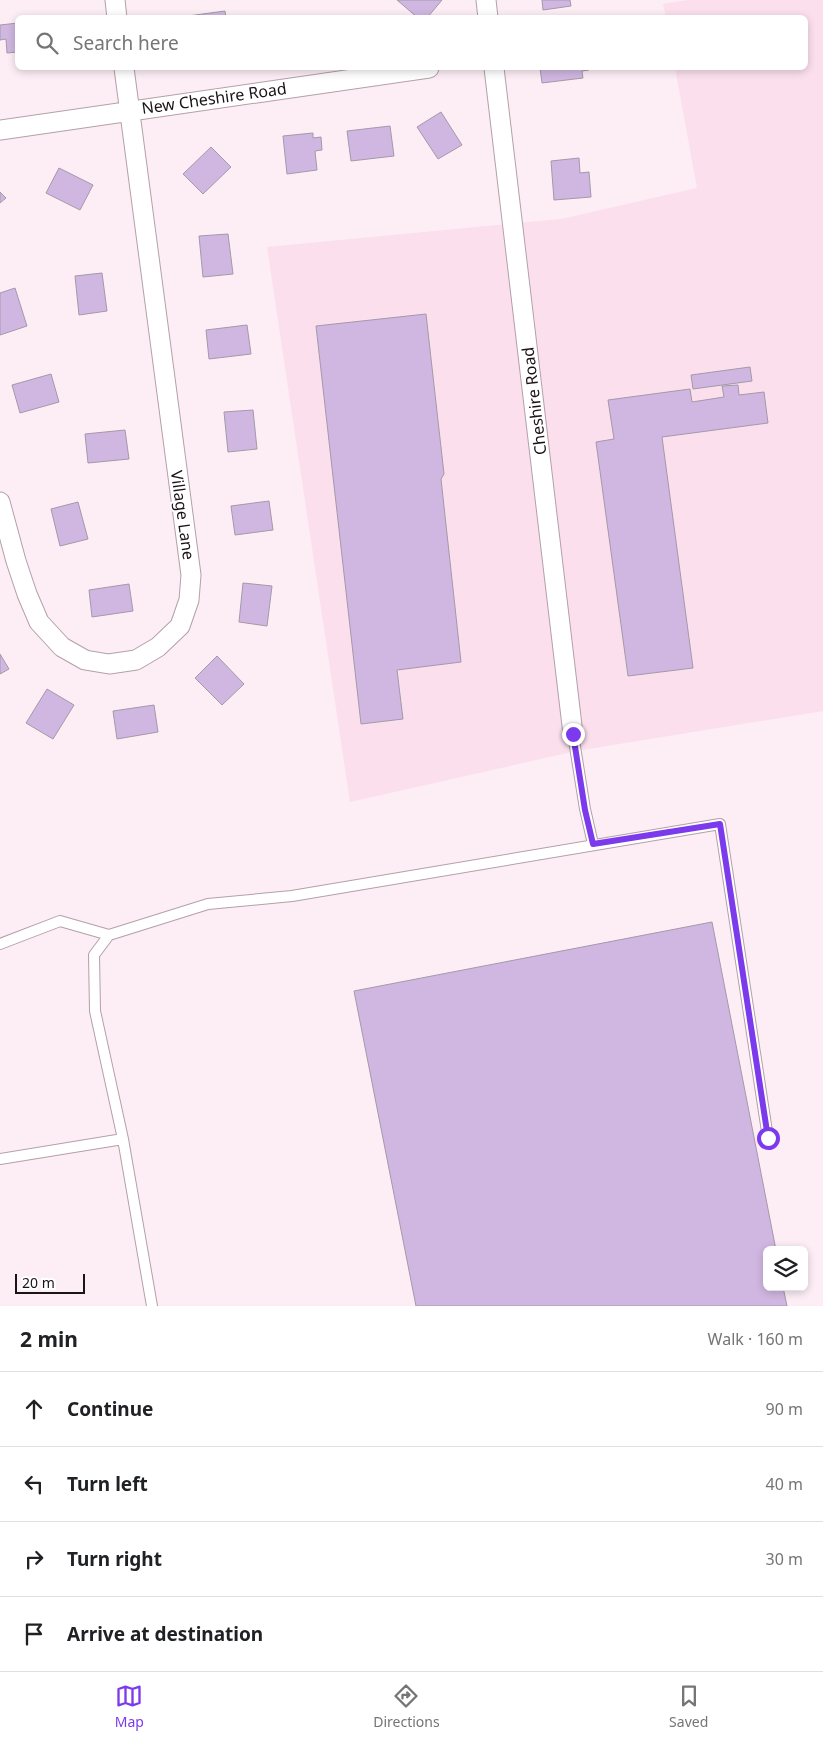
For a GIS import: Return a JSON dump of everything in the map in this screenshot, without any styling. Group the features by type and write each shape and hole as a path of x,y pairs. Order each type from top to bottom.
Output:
{"street":[{"path":"115,0 117,15"},
{"path":"486,0 488,15"},
{"name":"Village Lane","path":"0,502 27,594 39,622 62,647 85,660 110,664 136,660 158,647 180,626 189,600 191,575 124,70"},
{"name":"New Cheshire Road","path":"0,130 415,70"},
{"name":"Cheshire Road","path":"494,70 573,734"}],"lane":[{"path":"573,734 585,810 593,844"},
{"path":"0,944 60,921 110,934 208,904 292,896 720,824 768,1138"},
{"path":"110,934 94,954 95,1011 123,1139 152,1306"},
{"path":"0,1159 123,1139"}],"shaded area":[{"path":"688,0 823,0 823,711 576,751 350,802 267,247 561,219 697,188 675,70 808,70 808,15 666,15 663,4"}],"building":[{"path":"397,0 442,0 430,15 414,15"},
{"path":"542,0 570,0 571,6 543,10"},
{"path":"225,11 226,15 195,15"},
{"path":"15,23 15,52 7,53 6,39 0,40 0,25"},
{"path":"540,70 589,70 582,71 583,78 542,83"},
{"path":"441,112 462,145 438,159 417,127"},
{"path":"390,126 394,156 351,161 347,131"},
{"path":"313,133 313,138 321,137 322,150 315,151 317,170 287,174 283,136"},
{"path":"211,147 231,167 203,194 183,174"},
{"path":"579,158 580,173 589,172 591,197 554,200 551,161"},
{"path":"59,168 93,185 80,210 46,193"},
{"path":"0,192 6,198 0,203"},
{"path":"228,234 233,274 203,277 199,236"},
{"path":"102,273 107,311 79,315 75,276"},
{"path":"15,288 27,326 0,335 0,293"},
{"path":"426,314 444,474 441,479 461,662 397,670 403,719 361,724 316,326"},
{"path":"247,325 251,354 209,359 206,330"},
{"path":"750,367 752,381 693,389 691,375"},
{"path":"51,374 59,402 20,413 12,385"},
{"path":"738,385 739,395 764,392 768,423 662,437 693,668 628,676 596,442 614,439 608,400 690,389 692,402 724,397 722,386"},
{"path":"253,410 257,449 228,452 224,412"},
{"path":"125,430 129,459 88,463 85,434"},
{"path":"269,501 273,530 235,535 231,506"},
{"path":"78,502 88,539 60,546 51,509"},
{"path":"243,583 272,586 267,626 239,622"},
{"path":"129,584 133,611 92,617 89,590"},
{"path":"0,654 9,669 0,674"},
{"path":"217,656 244,684 222,705 195,678"},
{"path":"47,689 74,705 53,739 26,723"},
{"path":"154,705 158,732 117,739 113,711"},
{"path":"712,922 775,1246 763,1246 763,1291 784,1291 787,1306 416,1306 354,991"}],"route":[{"path":"573,734 585,810 593,844 720,824 768,1138"}]}
